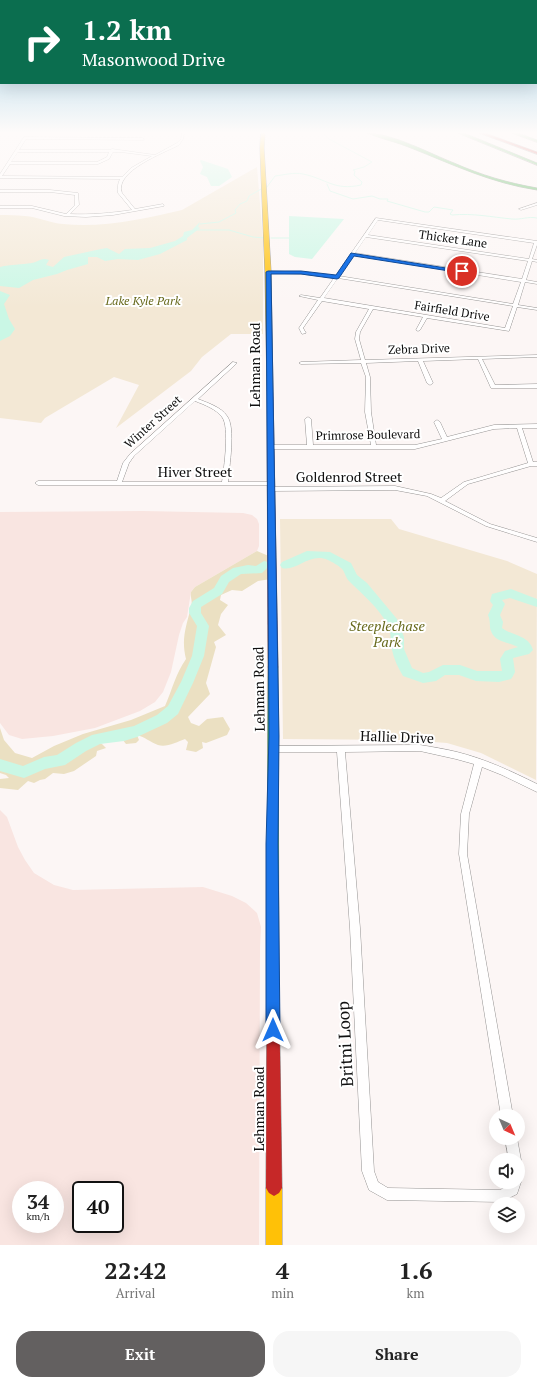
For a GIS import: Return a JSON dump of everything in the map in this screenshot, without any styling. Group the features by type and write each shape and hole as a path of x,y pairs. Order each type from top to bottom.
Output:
{"main road":[{"name":"Lehman Road","path":"264,191 268,272 273,749 274,1245"}],"street":[{"path":"51,191 77,194 77,205 67,215"},
{"path":"120,191 134,210"},
{"path":"521,209 537,204"},
{"path":"0,207 32,207 67,215 96,216 163,205"},
{"path":"304,333 301,328 377,219 537,242"},
{"name":"Thicket Lane","path":"366,236 537,261"},
{"name":"Fairfield Drive","path":"300,296 507,330 537,242"},
{"path":"353,254 537,282"},
{"path":"268,272 301,273 337,277 537,309"},
{"path":"372,308 358,332 358,344 368,376 368,412 374,446"},
{"path":"418,330 425,317"},
{"name":"Zebra Drive","path":"301,363 537,356"},
{"path":"479,357 493,387 537,386"},
{"path":"420,359 430,384"},
{"name":"Winter Street","path":"119,483 126,463 132,455 236,363"},
{"path":"194,399 214,408 226,419 228,430 225,484"},
{"path":"308,419 310,447"},
{"path":"437,422 445,440"},
{"path":"441,501 466,483 534,464 519,426"},
{"name":"Primrose Boulevard","path":"270,447 414,447 494,427 537,426"},
{"name":"Hiver Street","path":"38,483 225,484 270,487"},
{"name":"Goldenrod Street","path":"270,487 395,488 418,492 441,501 488,525 537,540"},
{"name":"Hallie Drive","path":"273,749 420,748 456,755 478,762 506,772 537,788"},
{"name":"Britni Loop","path":"341,749 356,928 368,1171 373,1186 387,1194 501,1196 513,1189"},
{"path":"478,762 465,814 463,854 506,1109"}],"shaded area":[{"path":"289,216 344,219 312,259 295,257 289,254"},
{"path":"200,222 198,227 200,228 187,238 187,240 160,254 138,260 118,259 105,261 97,257 88,257 88,264 33,280 19,288 0,286 0,267 32,263 44,259 49,260 46,265 53,267 64,257 101,249 107,248 119,254 125,249 150,248 175,241 183,236 184,232 192,230"},
{"path":"0,291 10,295 4,304 9,319 15,329 10,336 0,341"},
{"path":"143,511 243,513 252,515 257,519 259,524 259,546 257,551 195,587 191,592 187,617 183,623 179,635 171,672 163,692 155,702 140,711 95,728 53,736 22,739 9,735 0,723 0,512"},
{"path":"257,551 271,557 271,579 258,581 242,591 232,590 221,595 220,600 228,605 221,614 218,625 226,635 214,642 216,647 206,683 210,694 188,717 191,723 199,726 207,719 223,717 230,729 227,735 206,743 202,742 203,748 196,752 186,750 188,742 185,739 161,746 137,735 139,740 136,743 126,744 122,739 111,738 97,743 102,744 106,748 97,751 96,756 74,771 64,774 53,773 45,779 34,783 28,781 18,790 0,788 0,779 9,778 0,773 0,728 4,740 15,753 32,758 54,746 83,734 131,720 165,706 177,676 186,659 184,639 192,605 191,592 195,587"},
{"path":"0,810 7,817 18,847 34,873 54,885 73,890 203,887 232,896 246,903 257,913 261,927 259,1245 0,1245"}],"green space":[{"name":"Lake Kyle Park","path":"215,191 259,191 263,240 263,334 231,334 202,357 191,371 116,428 139,385 114,377 45,418 41,423 0,418 0,215 16,215 58,223 93,225 123,222 182,210"},
{"name":"Steeplechase Park","path":"280,519 391,519 399,529 507,561 537,574 536,780 481,753 447,743 407,740 283,739"}],"waterway":[{"path":"200,224 219,222 236,213 235,210 240,204 247,201 249,196 258,191"},
{"path":"330,191 353,199 372,196 380,199 388,199 387,201 425,212 429,212 434,207 453,210 450,214 452,215 475,215 515,219 531,217 537,218"},
{"path":"195,230 229,230 253,237 265,238"},
{"path":"271,238 289,238"},
{"path":"286,565 293,563 307,555 321,555 330,556 347,566 352,577 363,586 393,622 398,637 398,649 407,672 423,678 431,677 443,670 460,670 476,676 499,677 506,675 509,672 506,659 509,654 527,650 526,646 513,638 507,639 496,630 497,622 494,615 499,604 496,601 496,597 511,593 518,597 537,603"},
{"path":"0,765 24,772 44,763 60,761 81,747 97,739 109,736 124,735 137,731 162,719 173,710 187,683 198,656 203,626 195,613 197,604 218,591 225,579 237,571 248,569 258,570 264,565"}],"traffic: fast":[{"path":"273,667 273,988"}],"traffic: slow":[{"path":"264,191 268,272 270,391"},
{"path":"274,1188 274,1245"}],"traffic: jam":[{"path":"270,391 273,667"},
{"path":"273,988 274,1188"}],"route":[{"path":"273,1030 272,844 274,736 268,272 301,273 337,277 353,254 462,271"}]}
